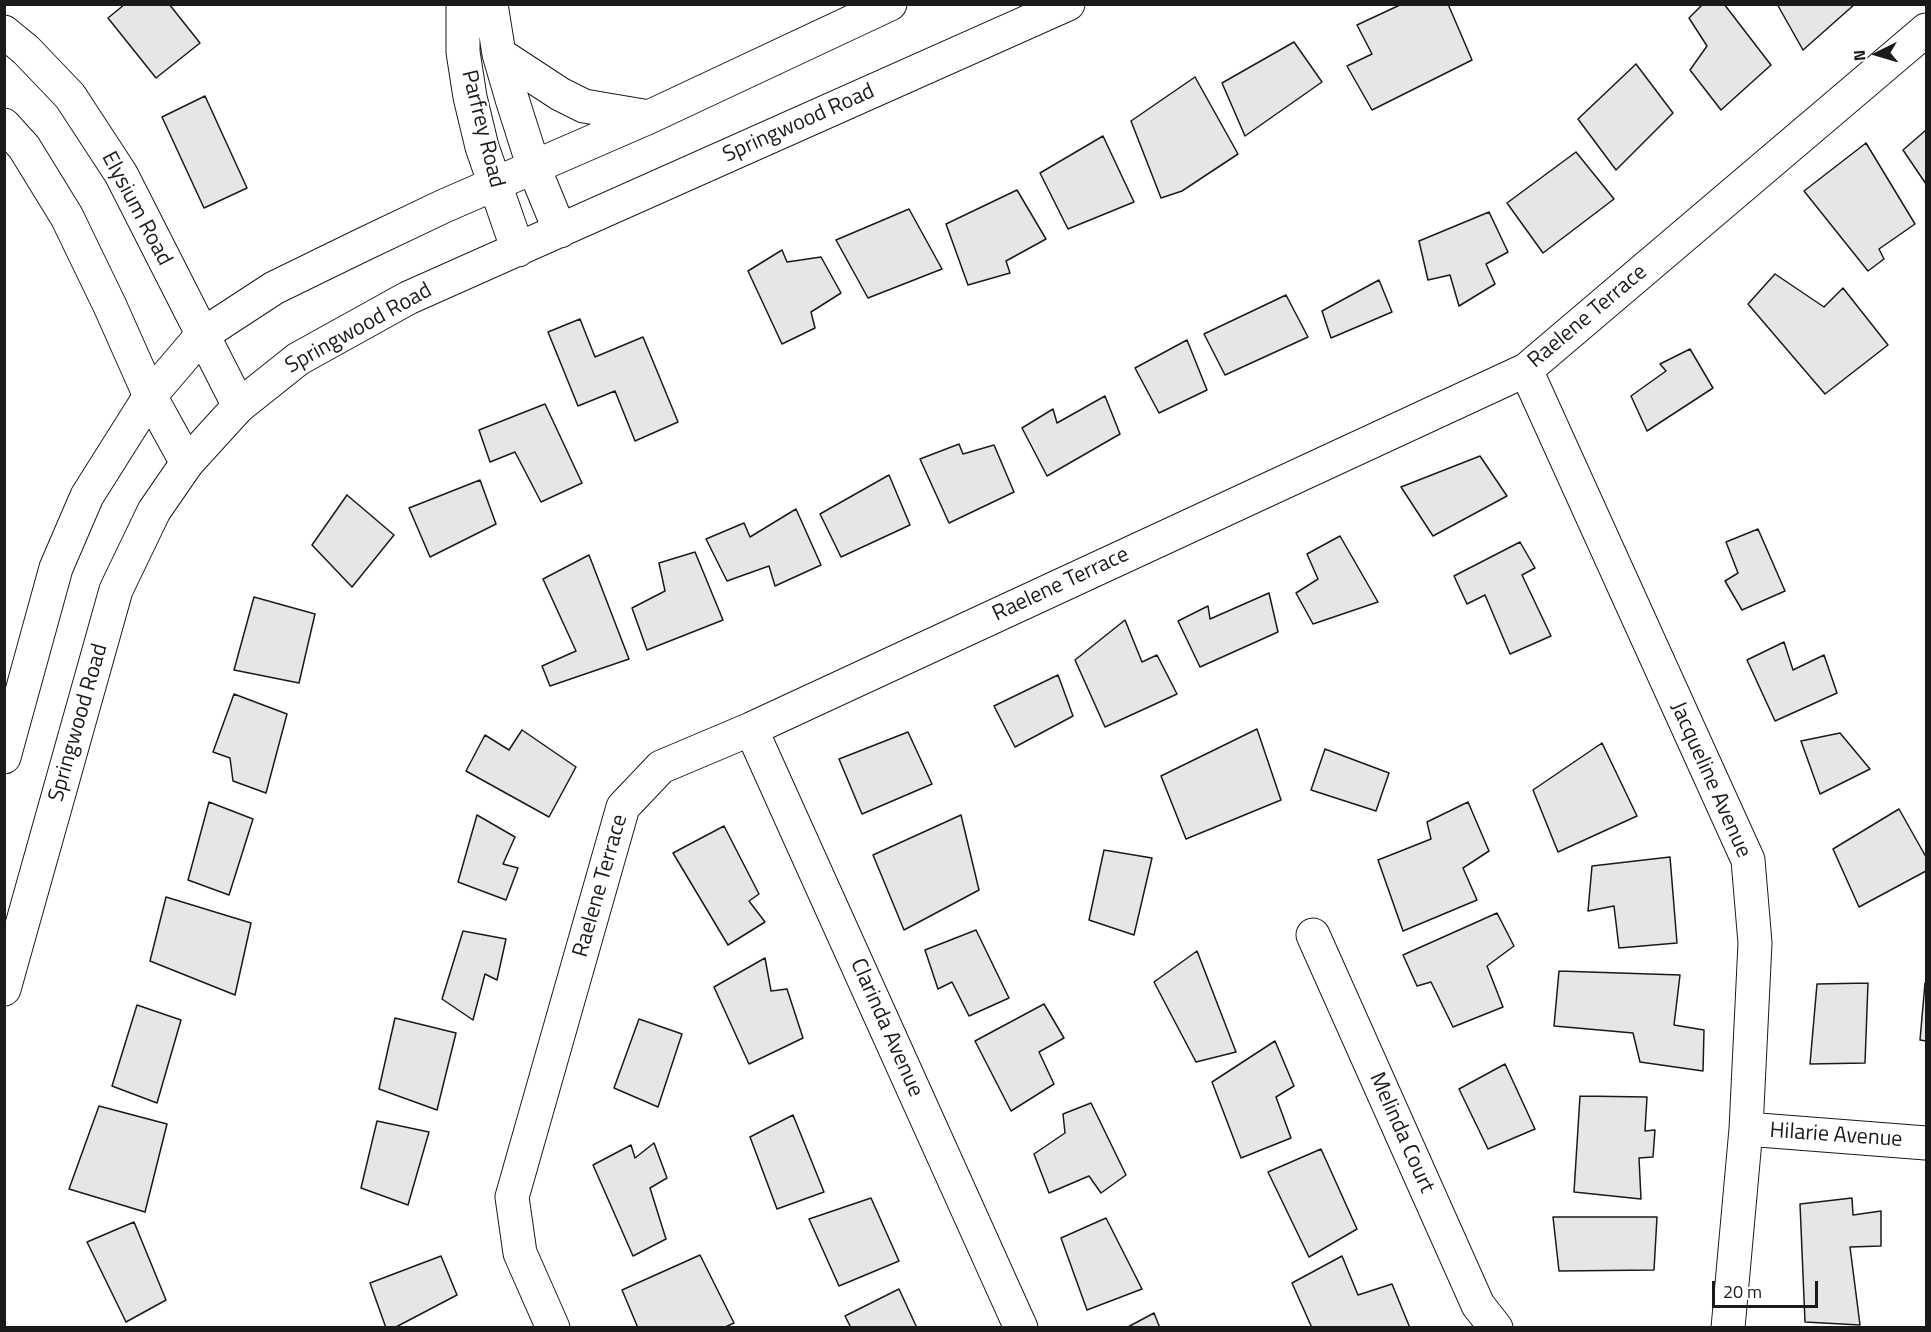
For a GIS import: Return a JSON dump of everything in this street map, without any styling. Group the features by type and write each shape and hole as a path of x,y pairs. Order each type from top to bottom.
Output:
{"street":[{"name":"Parfrey Road","path":"464,4 463,52 470,97 482,147 518,250"},
{"name":"Parfrey Road","path":"491,4 499,54 534,168 560,231"},
{"path":"4,757 10,722 56,568 87,496 150,396 202,335 274,288 434,211 649,117 890,4"},
{"name":"Springwood Road","path":"4,989 116,590 154,511 187,463 239,406 298,358 408,298 1068,4"},
{"name":"Raelene Terrace","path":"553,1328 520,1253 512,1197 623,807 661,767 751,729 1526,370 1926,30"},
{"name":"Elysium Road","path":"4,32 26,50 70,96 121,174 239,406"},
{"path":"499,54 560,94 584,106 649,117"},
{"path":"4,125 24,147 67,217 150,396 187,463"},
{"name":"Jacqueline Avenue","path":"1526,370 1748,860 1755,943 1746,1129 1728,1328"},
{"name":"Clarinda Avenue","path":"751,729 1021,1328"},
{"name":"Melinda Court","path":"1313,935 1478,1305 1496,1328"},
{"name":"Hilarie Avenue","path":"1746,1129 1926,1143"}],"building":[{"path":"125,4 169,4 200,43 156,78 108,18"},
{"path":"1402,4 1448,4 1472,60 1372,110 1347,66 1372,54 1357,25"},
{"path":"1703,4 1724,4 1771,65 1721,110 1690,70 1707,46 1689,18"},
{"path":"1777,4 1855,4 1803,50"},
{"path":"1294,42 1322,82 1245,136 1222,83"},
{"path":"1636,64 1673,113 1616,170 1578,119"},
{"path":"1195,77 1238,154 1182,191 1161,198 1131,121"},
{"path":"205,96 247,188 204,208 162,117"},
{"path":"1926,130 1926,184 1903,150"},
{"path":"1103,136 1134,202 1068,229 1040,173"},
{"path":"1866,143 1915,224 1879,249 1884,259 1868,271 1804,191"},
{"path":"1576,152 1614,199 1543,253 1507,203"},
{"path":"1017,190 1046,239 1006,261 1010,273 968,285 946,224"},
{"path":"909,209 942,269 868,298 836,240"},
{"path":"1489,212 1508,252 1486,264 1495,284 1459,306 1450,275 1428,280 1419,241"},
{"path":"782,250 787,262 821,257 841,293 811,312 815,328 782,344 748,271"},
{"path":"1775,274 1824,307 1843,288 1888,345 1825,394 1748,304"},
{"path":"1379,280 1392,312 1331,338 1322,311"},
{"path":"1286,295 1308,337 1225,375 1204,334"},
{"path":"580,319 595,357 643,337 678,422 635,441 615,391 578,406 548,332"},
{"path":"1187,340 1207,390 1159,413 1135,368"},
{"path":"1690,349 1713,388 1647,431 1631,396 1666,371 1660,364"},
{"path":"1105,396 1120,434 1047,476 1022,428 1053,409 1057,423"},
{"path":"545,404 582,483 541,502 515,452 490,462 479,430"},
{"path":"959,444 963,454 994,445 1014,492 949,523 920,459"},
{"path":"1480,456 1507,496 1433,536 1401,487"},
{"path":"889,475 910,525 841,557 820,514"},
{"path":"480,480 496,524 430,557 409,508"},
{"path":"347,495 394,535 352,587 312,545"},
{"path":"796,509 821,565 775,586 769,566 727,581 706,539 744,523 750,537"},
{"path":"1758,529 1785,591 1742,610 1725,581 1738,573 1726,542"},
{"path":"1340,536 1378,602 1313,624 1296,593 1318,579 1307,554"},
{"path":"1520,542 1535,568 1522,575 1551,636 1510,654 1485,595 1467,604 1454,576"},
{"path":"695,552 723,620 647,650 632,608 665,591 659,563"},
{"path":"589,555 629,659 550,686 542,666 576,651 543,579"},
{"path":"1269,593 1278,632 1200,667 1178,621 1208,606 1210,619"},
{"path":"254,597 315,614 299,683 234,670"},
{"path":"1125,620 1142,662 1157,655 1177,694 1105,727 1075,660"},
{"path":"1784,642 1793,670 1824,655 1837,693 1775,721 1747,660"},
{"path":"1058,675 1073,716 1015,747 994,706"},
{"path":"234,694 287,714 266,793 233,781 230,758 213,752"},
{"path":"1257,729 1281,800 1186,839 1161,776"},
{"path":"522,730 576,767 549,817 466,771 485,735 509,750"},
{"path":"908,732 932,784 862,814 839,759"},
{"path":"1840,733 1870,769 1820,794 1801,741"},
{"path":"1602,743 1637,816 1558,852 1533,790"},
{"path":"1325,749 1389,773 1376,811 1311,790"},
{"path":"209,802 253,819 229,895 188,880"},
{"path":"1468,802 1489,851 1463,868 1477,900 1403,931 1378,860 1431,839 1427,822"},
{"path":"1899,809 1926,857 1926,871 1859,907 1833,849"},
{"path":"477,815 515,837 503,864 518,868 506,900 458,882"},
{"path":"961,815 979,890 904,930 873,855"},
{"path":"724,826 759,894 749,901 765,922 728,945 673,853"},
{"path":"1104,850 1152,858 1134,935 1089,920"},
{"path":"1670,857 1677,943 1619,948 1614,906 1588,911 1592,866"},
{"path":"166,897 251,923 235,995 150,961"},
{"path":"1497,913 1514,946 1487,966 1503,1007 1453,1027 1431,982 1417,986 1403,955"},
{"path":"976,930 1009,998 969,1016 952,982 938,989 925,950"},
{"path":"463,931 506,939 497,980 485,974 473,1020 442,999"},
{"path":"1197,951 1236,1052 1196,1062 1154,982"},
{"path":"765,958 771,991 787,989 803,1038 749,1064 714,987"},
{"path":"1559,971 1680,975 1674,1025 1704,1030 1703,1071 1640,1062 1633,1033 1554,1026"},
{"path":"1868,983 1865,1063 1810,1064 1817,984"},
{"path":"1926,983 1926,1041 1920,1040"},
{"path":"1044,1004 1064,1038 1039,1052 1054,1084 1011,1111 975,1041"},
{"path":"137,1005 181,1020 157,1103 112,1086"},
{"path":"395,1018 456,1033 437,1110 379,1089"},
{"path":"639,1019 682,1034 658,1107 614,1088"},
{"path":"1275,1041 1294,1086 1276,1097 1291,1138 1241,1158 1212,1082"},
{"path":"1505,1064 1535,1129 1488,1149 1459,1089"},
{"path":"1580,1096 1647,1097 1645,1131 1655,1130 1653,1157 1639,1158 1641,1199 1574,1192"},
{"path":"1091,1103 1126,1175 1101,1193 1089,1176 1049,1193 1034,1154 1065,1133 1063,1114"},
{"path":"99,1106 167,1124 145,1212 69,1189"},
{"path":"793,1115 824,1192 777,1209 750,1137"},
{"path":"377,1121 429,1132 408,1205 361,1188"},
{"path":"654,1143 667,1178 650,1188 666,1239 633,1256 593,1165 631,1145 635,1158"},
{"path":"1321,1149 1357,1229 1309,1257 1268,1172"},
{"path":"871,1198 899,1261 839,1286 809,1219"},
{"path":"1852,1198 1853,1215 1881,1211 1881,1246 1850,1247 1860,1325 1805,1322 1800,1204"},
{"path":"1553,1217 1657,1217 1654,1270 1559,1271"},
{"path":"1106,1218 1142,1289 1087,1310 1061,1238"},
{"path":"134,1222 166,1300 126,1322 87,1242"},
{"path":"700,1255 734,1323 723,1328 638,1328 622,1290"},
{"path":"441,1256 457,1295 394,1328 386,1328 370,1283"},
{"path":"1342,1256 1358,1295 1392,1284 1410,1328 1312,1328 1292,1283"},
{"path":"899,1289 917,1328 851,1328 845,1316"},
{"path":"1154,1313 1160,1328 1126,1328"}]}
